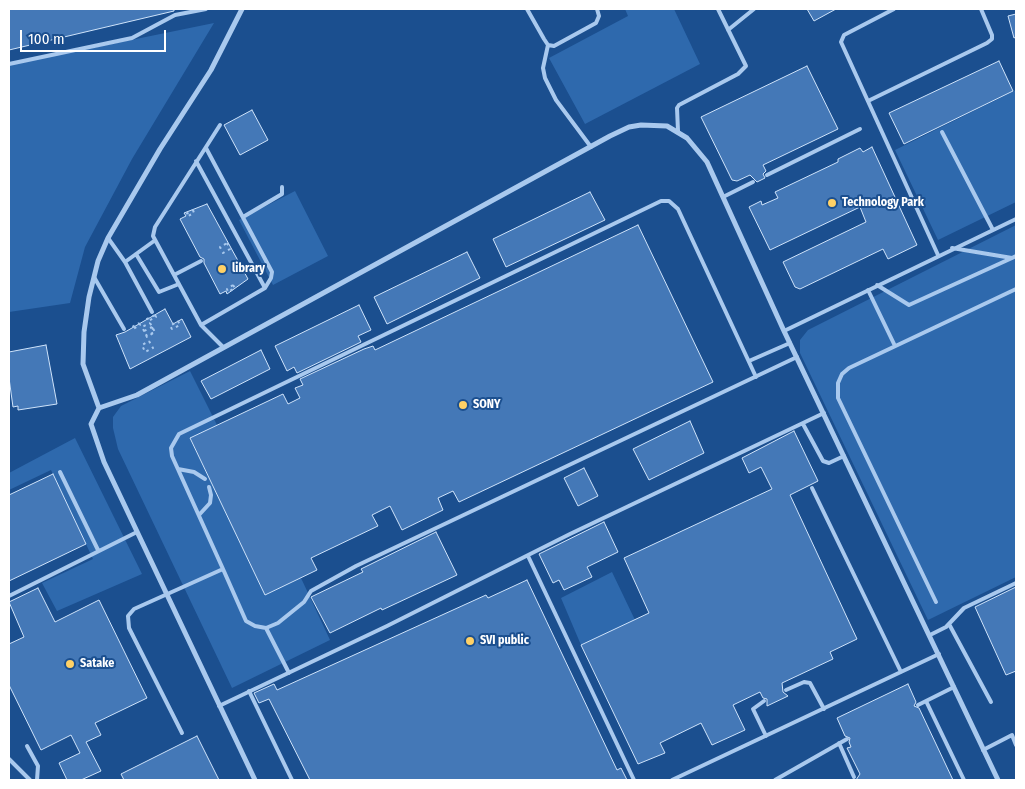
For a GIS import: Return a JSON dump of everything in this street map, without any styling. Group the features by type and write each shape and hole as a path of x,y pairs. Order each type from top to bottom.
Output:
{"street":[{"path":"99,408 83,364 84,332 94,277 108,238 160,150 212,70 242,9"},
{"path":"254,780 104,462 91,424 99,408 137,395 591,147 629,127 641,125 667,126 678,131 697,147 707,162 784,331 998,780"}],"lane":[{"path":"9,64 132,38 175,15 206,9"},
{"path":"527,9 548,45 543,68 545,78 556,100 591,147"},
{"path":"548,45 554,46 596,23 599,16 597,9"},
{"path":"678,131 677,108 679,105 744,70 746,66 718,9"},
{"path":"728,30 746,11 754,9"},
{"path":"894,9 842,38 841,42 938,255"},
{"path":"868,101 992,39 981,9"},
{"path":"220,125 155,227 154,241 201,325 223,347"},
{"path":"767,175 860,128"},
{"path":"942,132 992,230"},
{"path":"201,325 264,288 272,278 272,272 206,148"},
{"path":"196,161 264,288"},
{"path":"723,197 753,182"},
{"path":"243,217 282,194 282,186"},
{"path":"756,376 678,208 669,201 661,201 199,423 174,439 171,448 178,469 246,621 266,628 278,623 304,602 311,591 328,580 797,357"},
{"path":"784,331 952,248 1016,219"},
{"path":"108,238 124,260 152,312"},
{"path":"124,260 154,241"},
{"path":"952,248 1014,257"},
{"path":"136,254 158,292 179,284"},
{"path":"877,285 909,305 1014,257"},
{"path":"174,275 201,261"},
{"path":"94,277 124,329"},
{"path":"936,602 838,398 838,383 842,374 849,368 1016,289"},
{"path":"868,290 896,346"},
{"path":"749,362 790,342"},
{"path":"219,706 824,413"},
{"path":"803,424 823,461 829,463 844,456"},
{"path":"178,469 194,472 205,479"},
{"path":"60,472 98,550"},
{"path":"199,515 210,503 209,487"},
{"path":"812,488 901,672"},
{"path":"9,596 137,532"},
{"path":"528,556 634,780"},
{"path":"182,733 129,628 128,616 134,609 224,570"},
{"path":"930,636 950,624 964,608 1016,583"},
{"path":"950,624 991,702"},
{"path":"266,628 289,673"},
{"path":"672,780 939,654"},
{"path":"786,690 804,682 810,683 824,709"},
{"path":"918,705 954,687"},
{"path":"249,692 292,780"},
{"path":"764,701 753,709 766,736"},
{"path":"926,701 964,780"},
{"path":"983,750 1012,735 1016,745"},
{"path":"775,780 847,739"},
{"path":"839,743 854,777"},
{"path":"27,746 38,766 37,780"},
{"path":"9,759 30,780"}],"path":[{"path":"150,323 154,332 147,336 142,327 150,323"},
{"path":"149,341 153,348 145,352 142,345 149,341"}],"shaded area":[{"path":"625,9 674,9 700,64 585,124 549,58 628,16"},
{"path":"214,23 132,159 85,247 70,303 9,312 9,65"},
{"path":"1016,90 1016,202 938,240 895,150"},
{"path":"295,191 328,256 273,285 239,220"},
{"path":"1016,225 1016,577 928,620 800,353 800,340 808,330"},
{"path":"190,371 217,425 190,439 265,594 301,578 330,640 232,688 118,449 113,428 113,417 121,406"},
{"path":"75,438 142,574 57,611 42,583 93,559 51,470 9,490 9,473"},
{"path":"612,572 635,620 581,645 561,598"}],"building":[{"path":"9,9 174,9 174,11 9,50"},
{"path":"807,9 836,9 814,21"},
{"path":"1016,14 1016,37 1014,38 1008,16"},
{"path":"999,61 1013,91 904,144 889,113"},
{"path":"807,66 838,129 763,165 766,171 763,174 765,178 757,182 750,175 737,181 732,180 701,117"},
{"path":"252,110 268,140 240,155 224,125"},
{"name":"Technology Park","path":"872,147 917,245 888,259 883,249 800,289 795,287 783,262 866,222 860,207 770,250 749,207 761,201 762,205 778,198 775,192 838,162 838,159 860,148 863,152"},
{"path":"590,192 605,220 506,267 493,239"},
{"path":"207,204 248,279 227,294 226,291 220,294 204,263 204,259 200,257 180,219 186,216 184,213"},
{"name":"SONY","path":"638,225 713,382 459,502 453,491 438,498 443,510 402,530 390,506 372,515 378,526 311,558 317,570 265,595 190,438 283,394 288,404 300,398 295,388 303,385 300,379 364,349 373,346 375,350"},
{"path":"467,252 480,278 387,324 374,297"},
{"path":"359,305 371,330 358,336 361,342 297,373 294,367 287,371 275,346"},
{"path":"165,309 173,324 182,319 191,337 130,369 116,335 125,332"},
{"path":"46,345 57,404 18,410 18,406 13,407 9,378 9,352"},
{"path":"261,350 270,369 211,399 201,381"},
{"path":"690,421 704,453 649,480 633,449"},
{"path":"794,431 818,481 790,495 857,639 830,652 833,659 782,683 783,692 788,696 767,706 767,699 763,698 760,692 733,705 745,730 712,745 701,723 660,743 665,753 638,764 581,645 649,613 624,558 772,489 761,467 749,473 742,458"},
{"path":"584,468 598,496 578,506 564,478"},
{"path":"53,474 86,544 9,581 9,495"},
{"path":"604,522 618,552 587,567 592,577 564,590 559,580 553,583 539,554"},
{"path":"436,532 457,575 382,610 381,608 330,633 311,597 363,572 361,569"},
{"name":"SVI public","path":"527,580 617,770 621,768 627,780 310,780 269,699 259,703 254,693 274,684 277,690 486,595 488,598"},
{"path":"1016,587 1016,671 1006,675 975,607"},
{"name":"Satake","path":"38,588 55,622 99,600 147,698 95,723 101,735 86,742 101,771 81,780 67,780 59,763 80,753 71,735 41,750 9,685 9,644 24,637 9,602"},
{"path":"908,684 916,702 914,706 919,708 953,780 856,780 860,774 847,748 851,747 850,738 845,736 837,718"},
{"path":"197,736 219,780 124,780 121,774"}],"place":[{"name":"Technology Park","path":"832,203"},
{"name":"library","path":"222,269"},
{"name":"SONY","path":"463,405"},
{"name":"SVI public","path":"470,641"},
{"name":"Satake","path":"70,664"}]}
